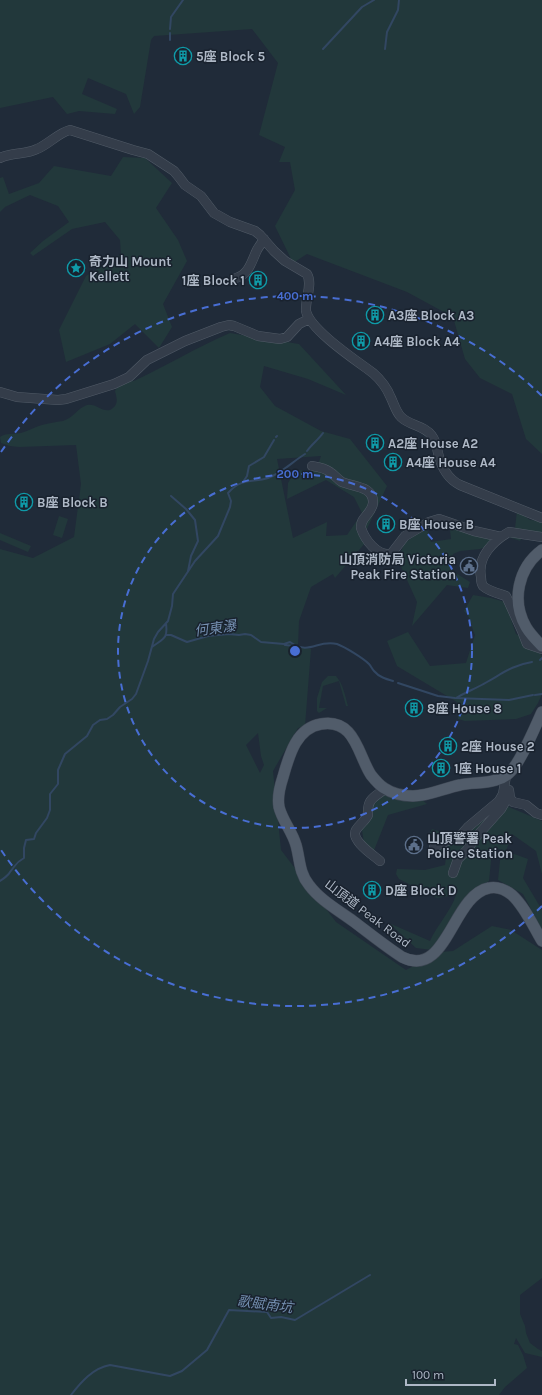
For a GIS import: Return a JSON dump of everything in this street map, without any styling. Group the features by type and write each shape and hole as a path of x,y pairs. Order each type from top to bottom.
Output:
{"main road":[{"path":"542,550 529,561 524,570 519,584 518,599 520,614 526,626 542,648"},
{"path":"506,776 518,760 542,712"},
{"name":"山頂道 Peak Road","path":"506,776 492,781 460,785 416,796 400,795 385,788 372,777 354,738 345,729 326,723 316,725 307,730 296,742 287,761 279,792 279,803 282,815 295,841 302,874 307,883 316,893 398,954 412,961 423,960 436,952 471,898 479,892 495,887 503,889 520,903 542,941"}],"street":[{"path":"0,158 9,154 28,152 38,149 67,131 72,130 148,154 174,171 185,186 201,196 214,213 230,222 252,229 285,261 308,276 309,287 306,308 309,319 322,334 377,377 387,390 402,418 426,429 432,435 435,440 442,466 454,481 542,518"},
{"path":"236,278 248,270 257,249 264,239"},
{"path":"0,392 17,397 58,400 66,399 114,384 129,377 147,360 185,341 221,327 229,325 234,326 255,334 280,339 285,338 299,324 309,319"},
{"path":"312,466 328,471 341,482 360,486 369,493 373,501 373,506 363,519 361,528 371,544 382,554 391,554 405,536 429,522 439,519 474,531 501,537"},
{"path":"542,537 509,532 489,548 485,554 480,572 484,587 506,596 522,631 526,644 542,648"},
{"path":"515,533 542,543"},
{"path":"506,776 510,798 513,802 526,805 536,813 542,815"},
{"path":"434,846 461,835 468,827 500,801 503,794 506,776"},
{"path":"380,861 357,840 355,833 368,815 367,806 369,802 385,788"},
{"path":"453,873 458,859 501,809 509,792"}],"green space":[{"path":"0,0 542,0 542,454 526,439 512,394 480,378 465,359 453,317 407,292 307,254 293,263 275,226 295,190 290,162 279,162 285,147 259,135 278,63 252,29 154,36 151,40 140,107 134,114 126,94 88,78 82,94 117,109 115,114 79,111 67,114 53,97 0,108"},
{"path":"123,157 145,158 172,183 156,208 178,240 187,261 163,304 172,327 159,348 135,324 110,344 66,362 59,330 86,276 121,254 120,240 105,222 72,229 33,256 30,253 43,241 69,222 58,206 30,195 5,207 0,212 0,178 3,177 9,194 39,183 54,166 111,176"},
{"path":"230,333 299,344 346,395 308,379 264,366 260,387 275,406 321,431 350,439 387,486 366,531 366,542 335,578 333,574 311,587 299,621 298,646 311,649 305,726 298,728 273,771 281,850 336,922 406,970 440,952 453,951 492,926 511,930 542,950 542,1278 520,1295 520,1314 530,1343 542,1351 542,1357 525,1353 516,1338 514,1344 518,1345 527,1368 505,1387 499,1395 0,1395 0,549 33,558 74,537 81,484 76,445 19,447 1,443 0,437 7,434 21,433 45,424 67,420 87,405 93,405 104,410 110,410 116,404 117,399 115,391 119,386 136,380","holes":["321,456 316,471 296,470 288,483 287,499 326,480 354,497 362,513 347,535 326,536 327,522 293,538 277,459","258,733 261,756 264,765 260,773 246,745"]},
{"path":"517,511 530,520 542,521 542,533 526,531 520,541 509,537 480,549 460,551 453,554 451,570 470,582 468,588 447,585 412,626 417,602 398,560 404,544 421,530 427,529 431,542 451,539 451,526 498,534 515,528"},
{"path":"59,516 68,519 62,538 53,535"},
{"path":"0,533 31,546 28,552 0,540"},
{"path":"473,595 505,602 516,634 529,640 542,656 542,694 531,714 516,719 465,721 458,719 457,702 397,666 387,641 408,632 430,666 466,663 475,635 470,620 464,611"},
{"path":"328,676 336,676 339,681 323,686 319,708 327,708 319,713 317,711 317,698 322,682"},
{"path":"339,681 344,690 348,706 346,706"},
{"path":"387,792 420,798 427,804 388,815 373,853 364,843 362,830 373,805"},
{"path":"499,795 509,807 542,821 542,874 536,851 512,834 506,851 528,859 523,878 542,910 542,930 523,894 498,880 501,851 496,846 492,851 489,881 473,891 432,950 416,948 389,923 430,941 436,929 451,907 456,895 437,898 399,879 396,874 397,869 425,870 445,865 446,857 428,836 432,829 461,838"}],"waterway":[{"path":"170,29 171,17 183,0"},
{"path":"323,49 362,7 374,0"},
{"path":"385,49 387,32 398,10 399,0"},
{"path":"170,33 170,40"},
{"path":"307,451 323,433"},
{"path":"243,482 247,476 249,466 264,457 274,440"},
{"path":"0,881 8,875 17,863 24,858 26,840 34,839 36,833 47,818 50,810 50,794 58,784 58,770 65,754 87,736 93,725 100,720 107,719 113,715 136,694 154,639 168,621 172,606 173,594 195,561 218,536 230,507 231,501 228,493 233,488 248,481 273,476 305,454"},
{"path":"171,496 186,509 195,520 198,541 191,556 188,571"},
{"name":"何東瀑","path":"152,647 166,635 166,623"},
{"name":"何東瀑","path":"166,635 171,635 187,642 208,636 245,634 251,635 261,642 284,644 290,642 303,648 330,643 337,644 363,659 378,675 393,681"},
{"name":"何東瀑","path":"284,644 294,646"},
{"path":"456,698 508,670 519,665 532,662"},
{"path":"398,683 438,696 455,698 509,700 533,695"},
{"path":"535,695 542,694"},
{"name":"歌賦南坑","path":"71,1395 93,1372 110,1365 170,1376 182,1371 207,1350 229,1310 267,1312 271,1318 281,1317 295,1320 370,1275"}],"place":[{"name":"5座 Block 5","path":"183,56"},
{"name":"奇力山 Mount Kellett","path":"76,268"},
{"name":"1座 Block 1","path":"258,280"},
{"name":"A3座 Block A3","path":"375,315"},
{"name":"A4座 Block A4","path":"361,341"},
{"name":"A2座 House A2","path":"375,443"},
{"name":"A4座 House A4","path":"393,462"},
{"name":"B座 Block B","path":"24,502"},
{"name":"B座 House B","path":"386,524"},
{"name":"山頂消防局 Victoria Peak Fire Station","path":"469,566"},
{"name":"8座 House 8","path":"414,708"},
{"name":"2座 House 2","path":"448,746"},
{"name":"1座 House 1","path":"441,768"},
{"name":"山頂警署 Peak Police Station","path":"414,845"},
{"name":"D座 Block D","path":"372,890"}]}
